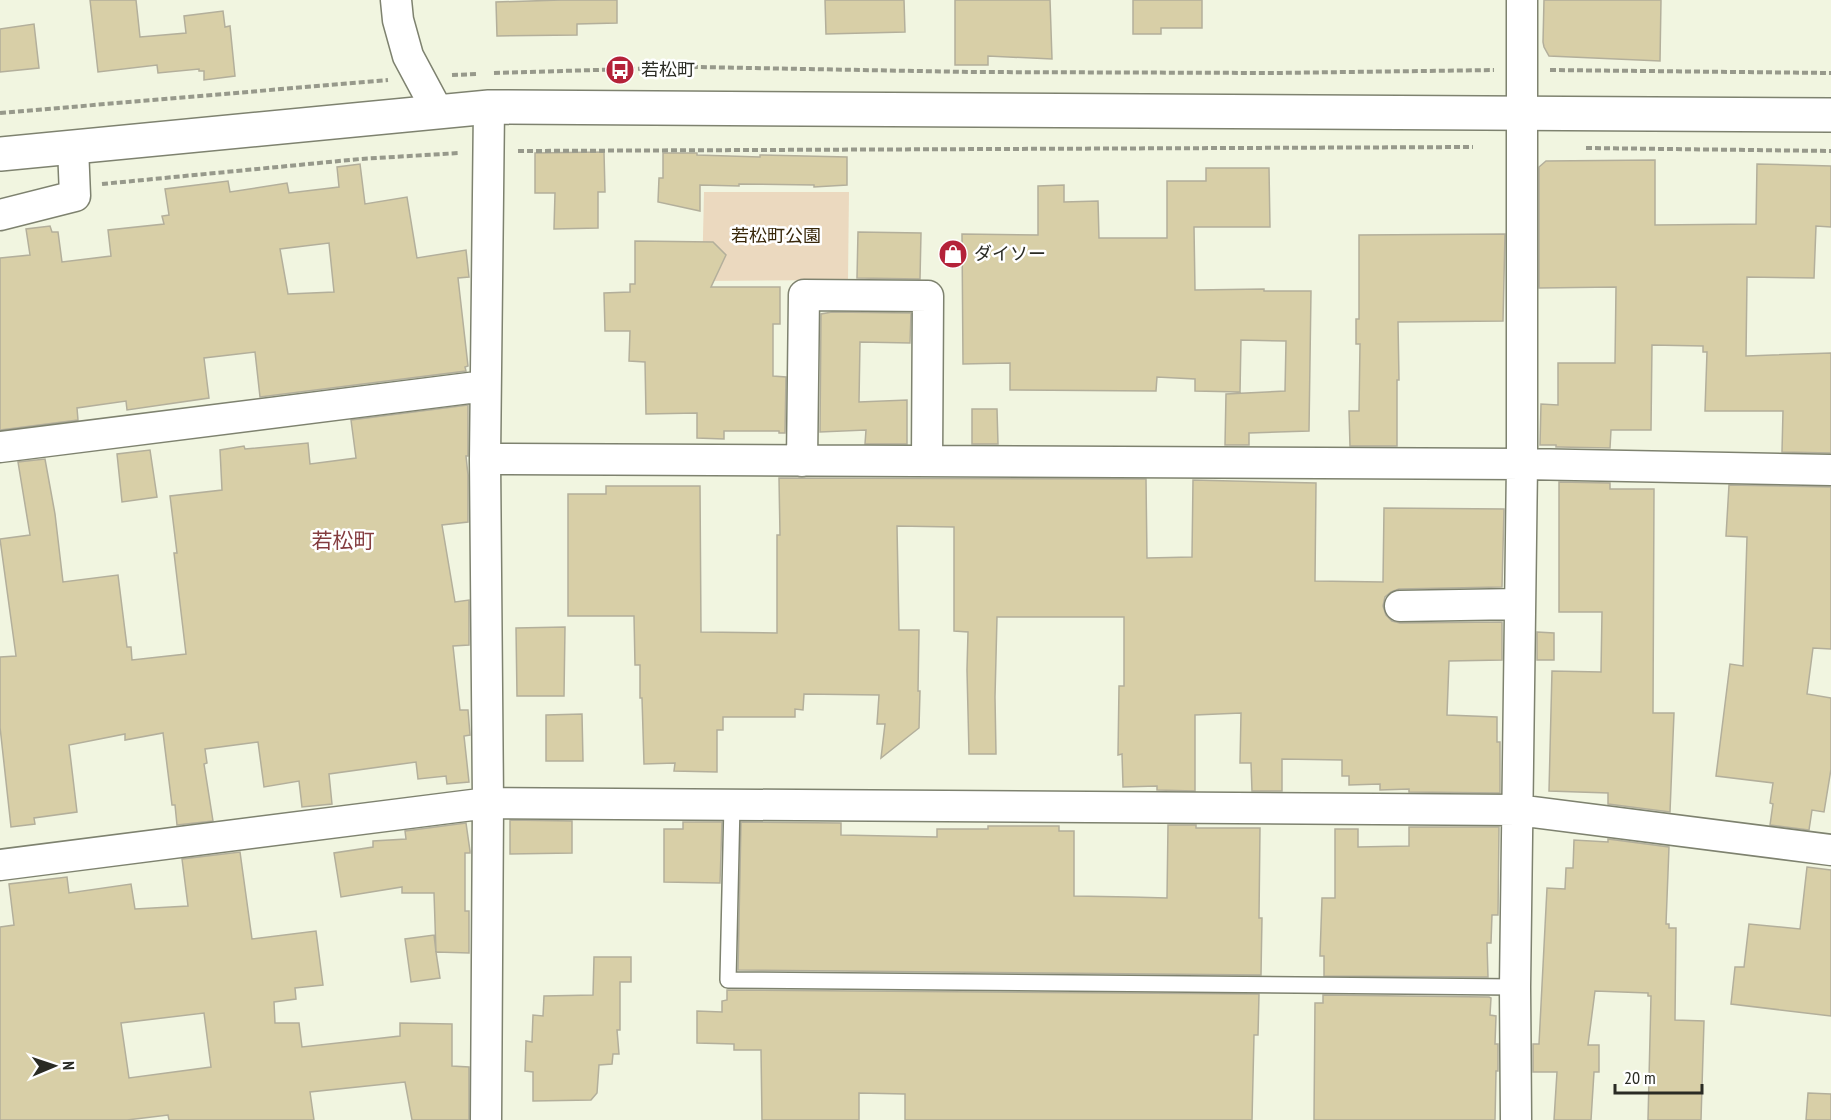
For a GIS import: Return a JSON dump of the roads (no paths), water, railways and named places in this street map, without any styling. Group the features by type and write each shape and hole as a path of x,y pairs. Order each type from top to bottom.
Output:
{"street":[{"path":"396,0 398,20 408,56 438,112"},
{"path":"1516,1120 1515,987 1522,464 1522,0"},
{"path":"486,1120 488,803 485,386 489,107"},
{"path":"0,154 489,107 1831,115"},
{"path":"0,215 75,196 73,147"},
{"path":"802,461 804,295 815,295 928,296 927,462"},
{"path":"0,447 485,386"},
{"path":"485,459 1522,464 1831,470"},
{"path":"1400,606 1520,604"},
{"path":"0,865 488,803 1517,810 1831,850"}],"lane":[{"path":"732,804 728,980 1515,987"}],"place":[{"name":"若松町","path":"620,70"},
{"name":"ダイソー","path":"953,254"}],"district":[{"name":"若松町","path":"343,541"}],"park label":[{"name":"若松町公園","path":"776,236"}]}
